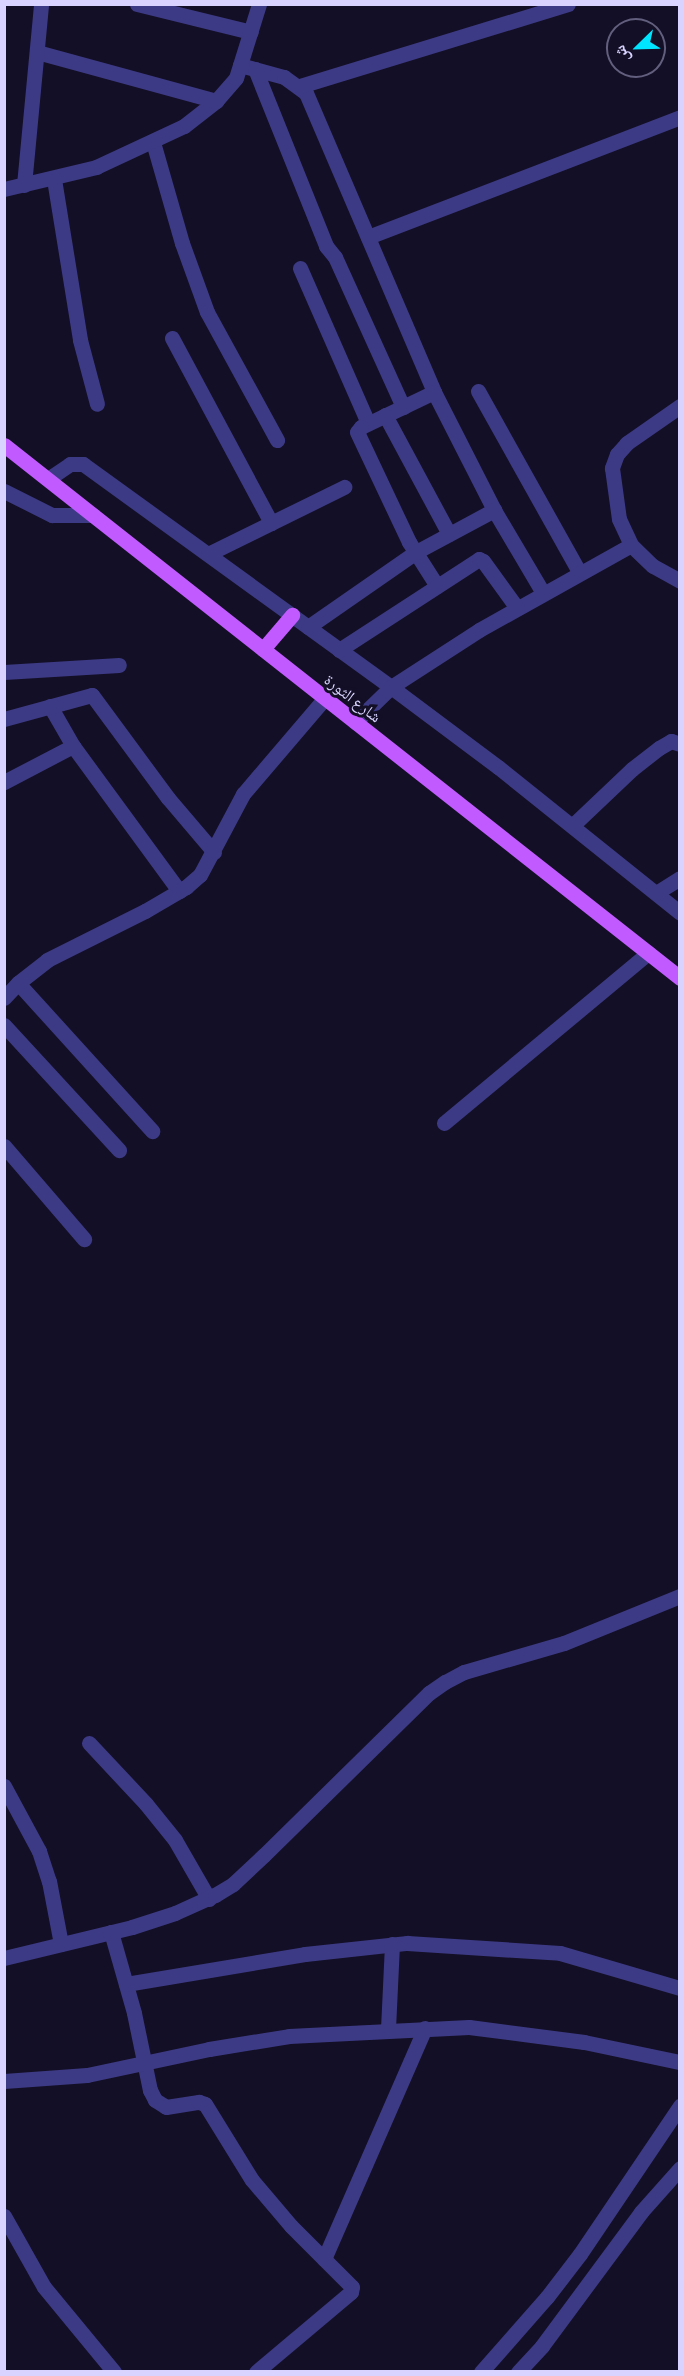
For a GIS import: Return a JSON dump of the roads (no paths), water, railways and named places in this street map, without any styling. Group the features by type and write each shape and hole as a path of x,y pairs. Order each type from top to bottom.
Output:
{"main road":[{"name":"شارع الثورة","path":"4,445 680,978"},
{"path":"263,649 292,615"}],"street":[{"path":"24,185 41,4"},
{"path":"137,4 251,32"},
{"path":"259,4 251,32 248,67 326,246 335,257 404,407"},
{"path":"300,86 568,4"},
{"path":"38,51 216,101"},
{"path":"248,67 284,77 300,86 306,93 434,392 494,510 543,593"},
{"path":"4,189 54,179 96,167 153,142 184,126 216,101 248,67"},
{"path":"368,237 680,117"},
{"path":"153,142 182,243 207,312 278,440"},
{"path":"54,179 80,340 97,404"},
{"path":"300,268 368,423"},
{"path":"172,338 271,523"},
{"path":"478,391 579,572"},
{"path":"434,392 368,423 358,430 357,435 416,552 437,586"},
{"path":"680,406 627,443 617,454 612,468 619,519 631,545 653,566 680,581"},
{"path":"386,415 449,534"},
{"path":"48,479 70,464 83,464 391,687 573,825 680,913"},
{"path":"208,554 344,487"},
{"path":"4,491 52,515 93,515"},
{"path":"308,627 416,552 494,510"},
{"path":"355,722 391,687 517,608 631,545"},
{"path":"339,650 480,560 517,608"},
{"path":"4,672 119,665"},
{"path":"4,720 92,695 161,789 214,852"},
{"path":"4,998 18,983 47,960 180,891 200,875 243,794 324,698"},
{"path":"50,706 73,746 180,891"},
{"path":"573,825 632,769 659,748 670,741 680,744"},
{"path":"4,782 73,746"},
{"path":"656,893 680,878"},
{"path":"444,1123 648,953"},
{"path":"18,983 152,1131"},
{"path":"4,1025 119,1150"},
{"path":"4,1146 84,1239"},
{"path":"4,1958 111,1932 175,1913 208,1899 233,1884 429,1694 445,1682 464,1672 564,1643 680,1596"},
{"path":"89,1743 146,1804 175,1840 208,1899"},
{"path":"4,1786 9,1802 39,1851 49,1881 61,1944"},
{"path":"111,1932 126,1984 150,2090 155,2100 166,2107 199,2102 205,2104 252,2180 291,2226 351,2283 351,2292 256,2372"},
{"path":"126,1984 305,1954 407,1942 560,1953 680,1988"},
{"path":"388,2029 392,1944"},
{"path":"4,2080 87,2075 209,2049 289,2036 425,2028 469,2027 521,2033 584,2042 680,2062"},
{"path":"324,2259 425,2028"},
{"path":"481,2372 547,2297 580,2254 680,2106"},
{"path":"518,2372 542,2346 641,2212 680,2168"},
{"path":"4,2216 44,2287 114,2372"}]}
